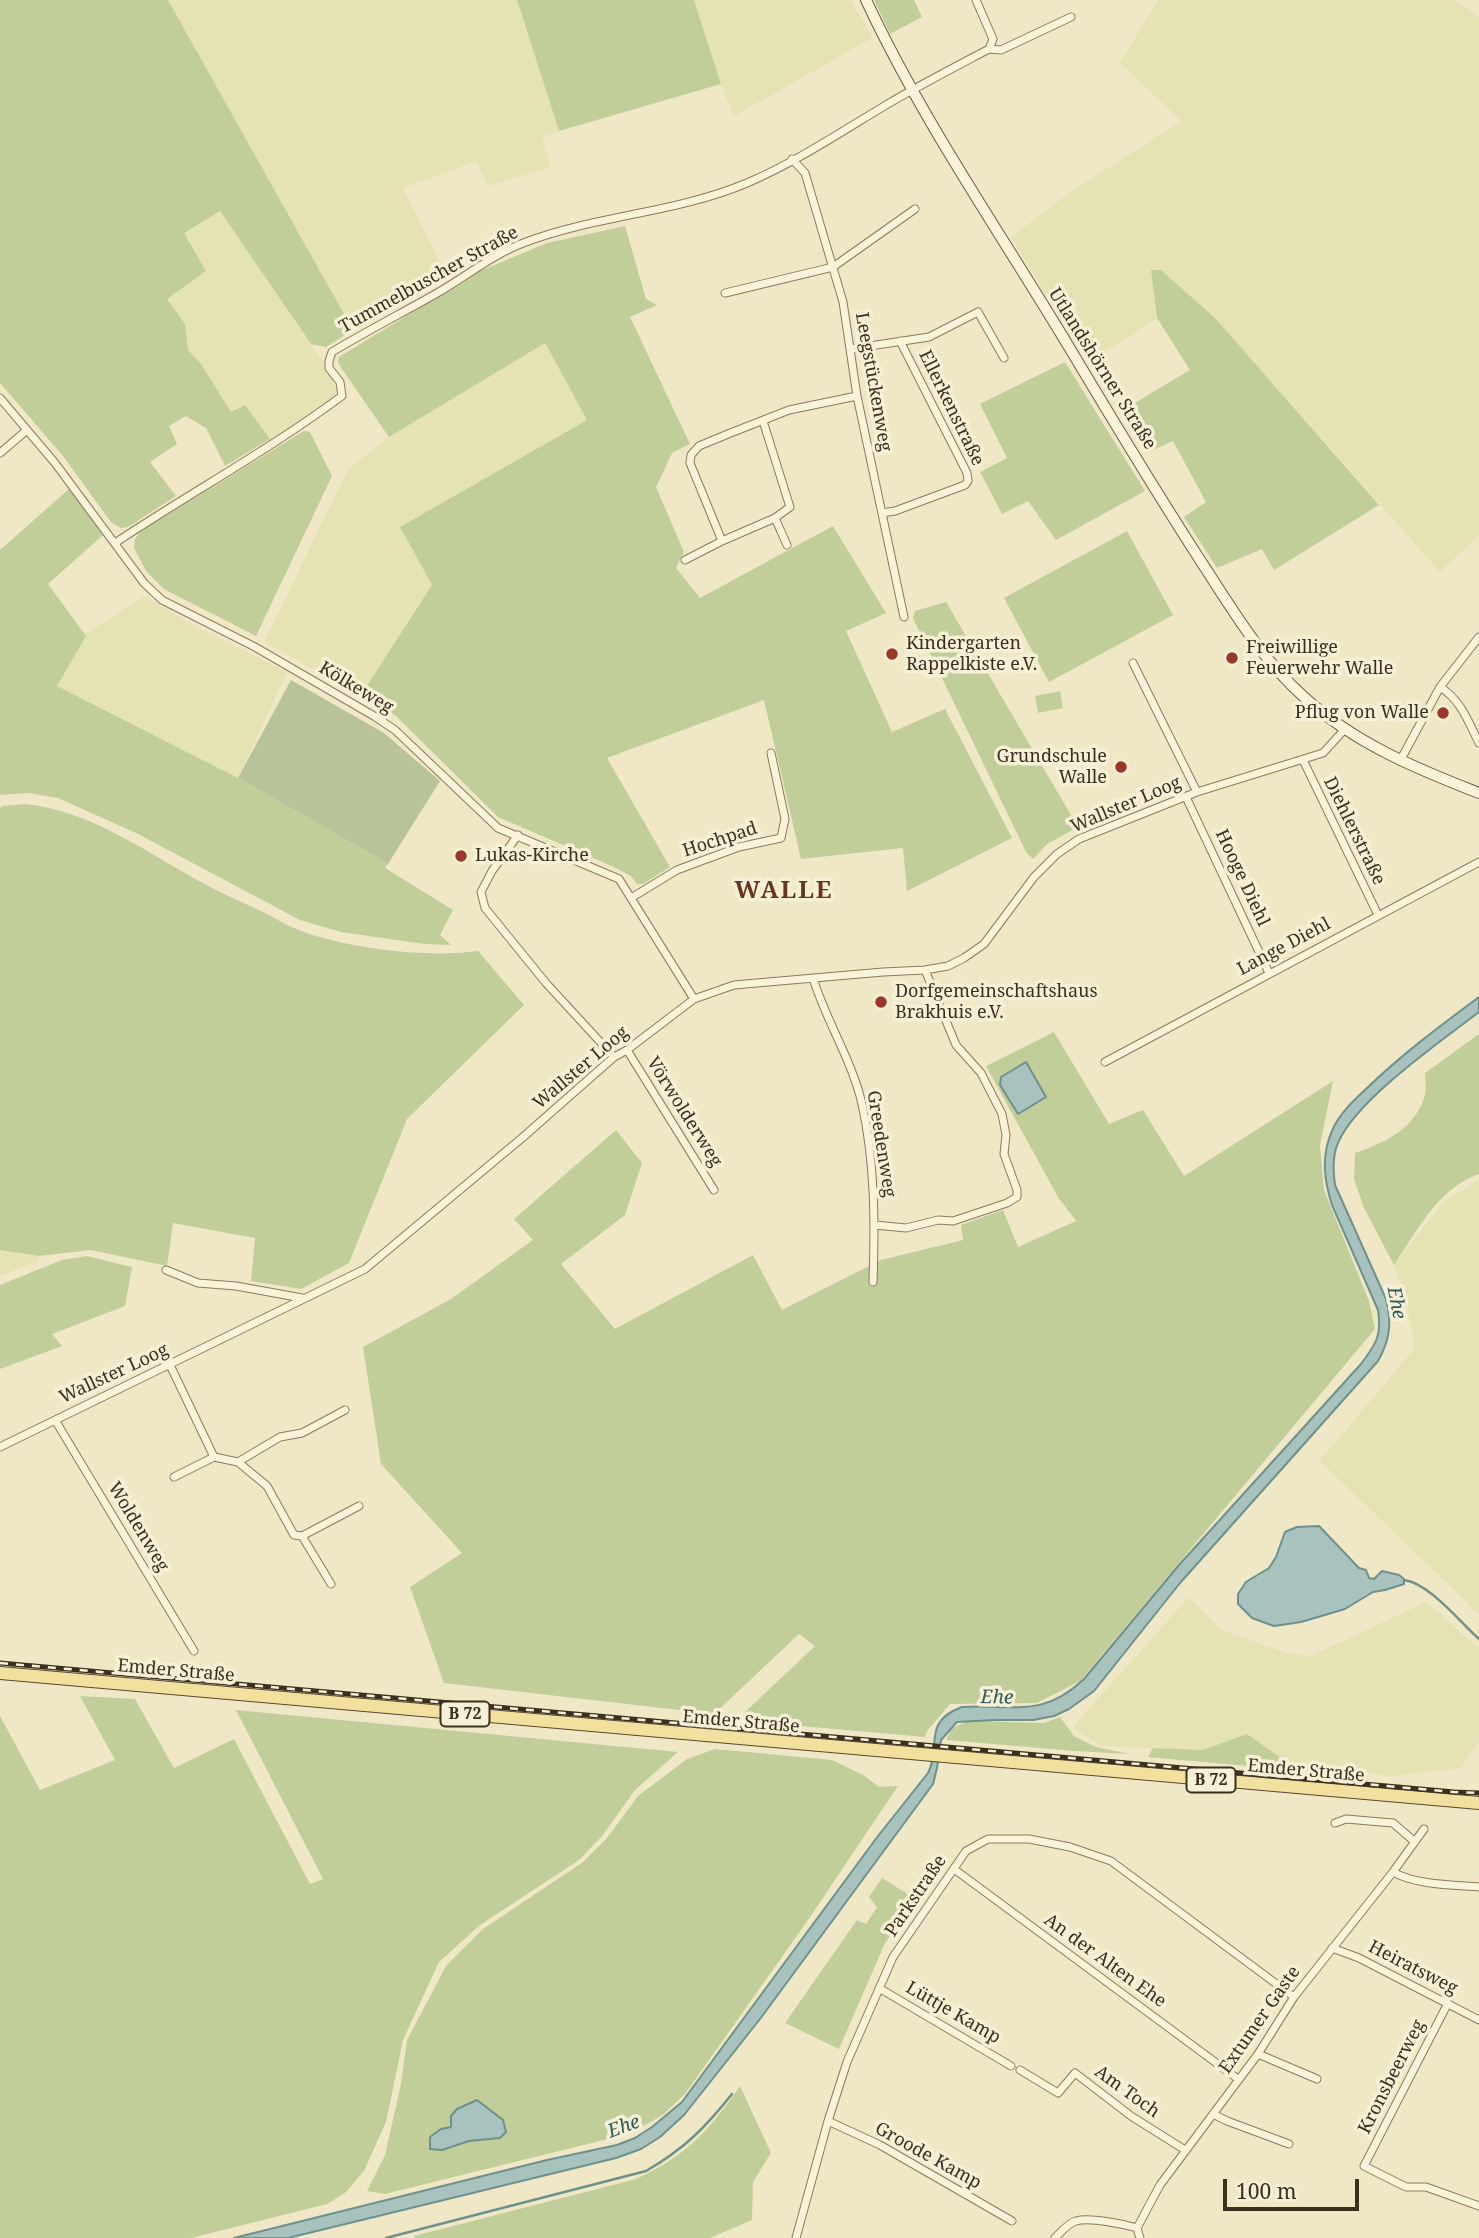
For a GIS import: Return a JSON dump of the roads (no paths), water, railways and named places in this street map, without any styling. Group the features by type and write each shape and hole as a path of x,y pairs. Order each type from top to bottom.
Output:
{"main road":[{"name":"Emder Straße","path":"0,1673 1479,1803"}],"street":[{"name":"Utlandshörner Straße","path":"866,0 913,90 984,212 1185,536 1235,612 1285,678 1304,697 1345,729 1400,761 1479,793"},
{"path":"975,0 993,38 989,49"},
{"name":"Tummelbuscher Straße","path":"114,543 179,500 247,461 342,396 340,382 329,368 332,352 441,291 494,257 524,242 561,230 708,198 749,182 989,49 1001,50 1071,17"},
{"name":"Leegstückenweg","path":"792,159 805,173 843,302 857,396 904,617"},
{"path":"725,293 833,267 915,209"},
{"path":"850,349 929,337 978,312 1004,358"},
{"name":"Ellerkenstraße","path":"882,513 895,511 965,485 968,481 967,473 900,341"},
{"path":"722,541 689,459 694,450 797,408 857,396"},
{"name":"Kölkeweg","path":"0,398 55,463 144,583 162,600 256,647 395,730 498,828 620,879 694,999"},
{"path":"685,560 789,509 791,503 763,421"},
{"path":"0,453 27,430"},
{"path":"775,518 786,545"},
{"path":"1400,761 1440,687 1479,637"},
{"name":"Wallster Loog","path":"1133,663 1197,792"},
{"path":"1440,687 1459,703 1479,743"},
{"name":"Wallster Loog","path":"0,1447 365,1269 614,1057 694,999 734,985 948,966 984,944 1030,882 1058,853 1079,839 1197,792 1323,753 1345,729"},
{"name":"Hochpad","path":"631,898 677,870 738,847 781,838 785,819 771,753"},
{"name":"Diehlerstraße","path":"1303,761 1378,915"},
{"name":"Hooge Diehl","path":"1186,797 1269,974"},
{"path":"518,835 492,871 481,892 485,908 546,983 614,1057"},
{"name":"Lange Diehl","path":"1105,1062 1479,862"},
{"path":"875,1225 906,1228 938,1220 953,1221 1007,1203 1017,1197 1004,1154 1006,1136 1002,1114 981,1073 956,1045 925,970"},
{"name":"Greedenweg","path":"813,978 821,1005 853,1076 862,1103 874,1186 873,1282"},
{"name":"Vörwolderweg","path":"627,1050 714,1190"},
{"path":"166,1270 198,1283 236,1286 303,1298"},
{"path":"170,1365 214,1457"},
{"path":"238,1462 280,1437 302,1433 345,1410"},
{"name":"Woldenweg","path":"55,1420 194,1651"},
{"path":"174,1477 214,1457 238,1462 267,1486 294,1535 302,1535 359,1506"},
{"path":"302,1535 331,1584"},
{"path":"1335,1823 1346,1819 1393,1823 1415,1842"},
{"name":"Extumer Gaste","path":"1137,2228 1160,2185 1258,2054 1294,1997 1424,1829"},
{"name":"Parkstraße","path":"796,2238 847,2062 893,1957 965,1851 988,1839 1028,1839 1070,1847 1111,1861 1294,1997"},
{"name":"An der Alten Ehe","path":"954,1869 1238,2079"},
{"path":"1393,1872 1399,1876 1434,1883 1479,1887"},
{"name":"Heiratsweg","path":"1332,1948 1359,1958 1479,2020"},
{"name":"Lüttje Kamp","path":"879,1988 1011,2066"},
{"name":"Kronsbeerweg","path":"1448,2003 1364,2166 1406,2186 1426,2187 1479,2206"},
{"path":"1258,2054 1317,2079"},
{"name":"Am Toch","path":"1020,2070 1058,2093 1075,2073 1131,2116 1185,2151"},
{"path":"1213,2114 1289,2144"},
{"name":"Groode Kamp","path":"828,2121 880,2146 1012,2221"},
{"path":"1055,2238 1077,2220 1115,2222 1137,2228 1140,2238"}],"water":[{"path":"1479,997 1479,1012 1401,1072 1362,1108 1336,1148 1335,1185 1388,1308 1389,1331 1378,1361 1180,1583 1094,1691 1054,1716 1033,1720 957,1722 941,1740 933,1784 760,2019 684,2115 660,2137 641,2149 616,2158 288,2238 234,2238 617,2145 652,2127 682,2102 878,1836 928,1773 941,1720 962,1707 1026,1707 1040,1705 1069,1692 1084,1679 1179,1565 1361,1364 1374,1345 1378,1333 1378,1310 1329,1196 1325,1168 1329,1140 1338,1119 1379,1076"},
{"path":"1026,1062 1046,1097 1018,1114 1000,1085 1001,1077"},
{"path":"1319,1526 1359,1568 1366,1570 1369,1578 1374,1579 1382,1571 1399,1575 1404,1579 1404,1584 1373,1592 1345,1609 1301,1622 1274,1626 1252,1618 1238,1604 1238,1594 1246,1582 1269,1568 1285,1532 1297,1527"},
{"path":"477,2100 503,2120 506,2132 500,2138 469,2141 442,2150 430,2149 430,2137 441,2129 451,2127 451,2116 457,2109"}],"waterway":[{"path":"1404,1580 1424,1588 1479,1639"},
{"path":"386,2238 646,2171 693,2137 732,2094"}],"railway":[{"path":"0,1663 1479,1793"}],"place":[{"name":"Kindergarten Rappelkiste e.V.","path":"892,654"},
{"name":"Freiwillige Feuerwehr Walle","path":"1232,658"},
{"name":"Pflug von Walle","path":"1443,713"},
{"name":"Grundschule Walle","path":"1121,767"},
{"name":"Lukas-Kirche","path":"461,856"},
{"name":"Dorfgemeinschaftshaus Brakhuis e.V.","path":"881,1002"}],"district":[{"name":"WALLE","path":"784,891"}],"water label":[{"name":"Ehe","path":"1396,1303"},
{"name":"Ehe","path":"997,1698"},
{"name":"Ehe","path":"624,2127"}]}
